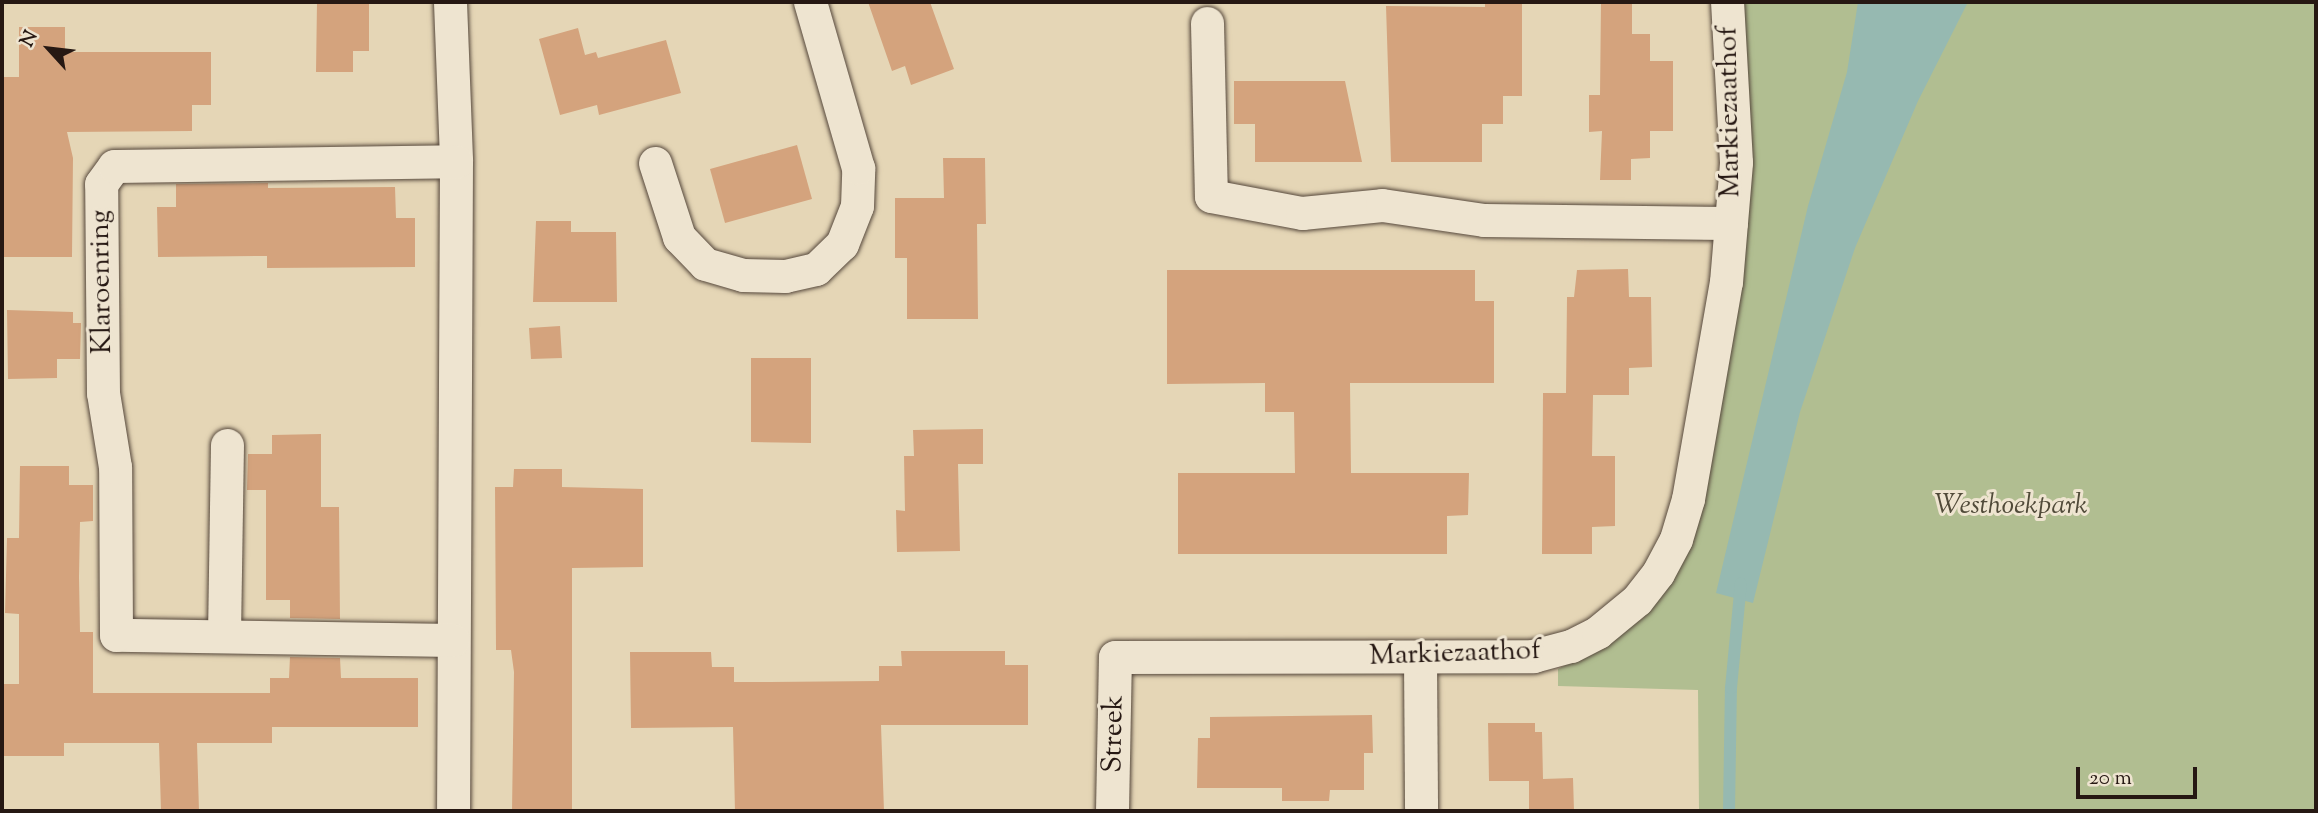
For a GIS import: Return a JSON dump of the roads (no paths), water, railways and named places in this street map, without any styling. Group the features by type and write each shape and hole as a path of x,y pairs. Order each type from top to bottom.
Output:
{"street":[{"path":"452,2 456,161 453,811"},
{"path":"655,163 679,237 705,264 743,275 785,276 816,269 842,244 857,206 858,168 810,2"},
{"name":"Markiezaathof","path":"1115,657 1533,656 1571,646 1621,614 1658,573 1676,539 1697,458 1718,345 1731,223 1735,90 1727,2"},
{"name":"Markiezaathof","path":"1207,23 1211,196 1302,214 1382,205 1484,220 1731,223"},
{"name":"Klaroenring","path":"453,640 116,635 115,467 103,393 101,184 114,166 456,161"},
{"path":"224,635 227,445"},
{"name":"Streek","path":"1112,811 1115,657"},
{"path":"1420,658 1421,811"}],"water":[{"path":"1858,2 1968,2 1918,101 1855,248 1800,412 1753,603 1716,593 1808,206 1847,72"}],"waterway":[{"path":"1729,811 1731,688 1741,583"}],"park label":[{"name":"Westhoekpark","path":"2011,506"}]}
